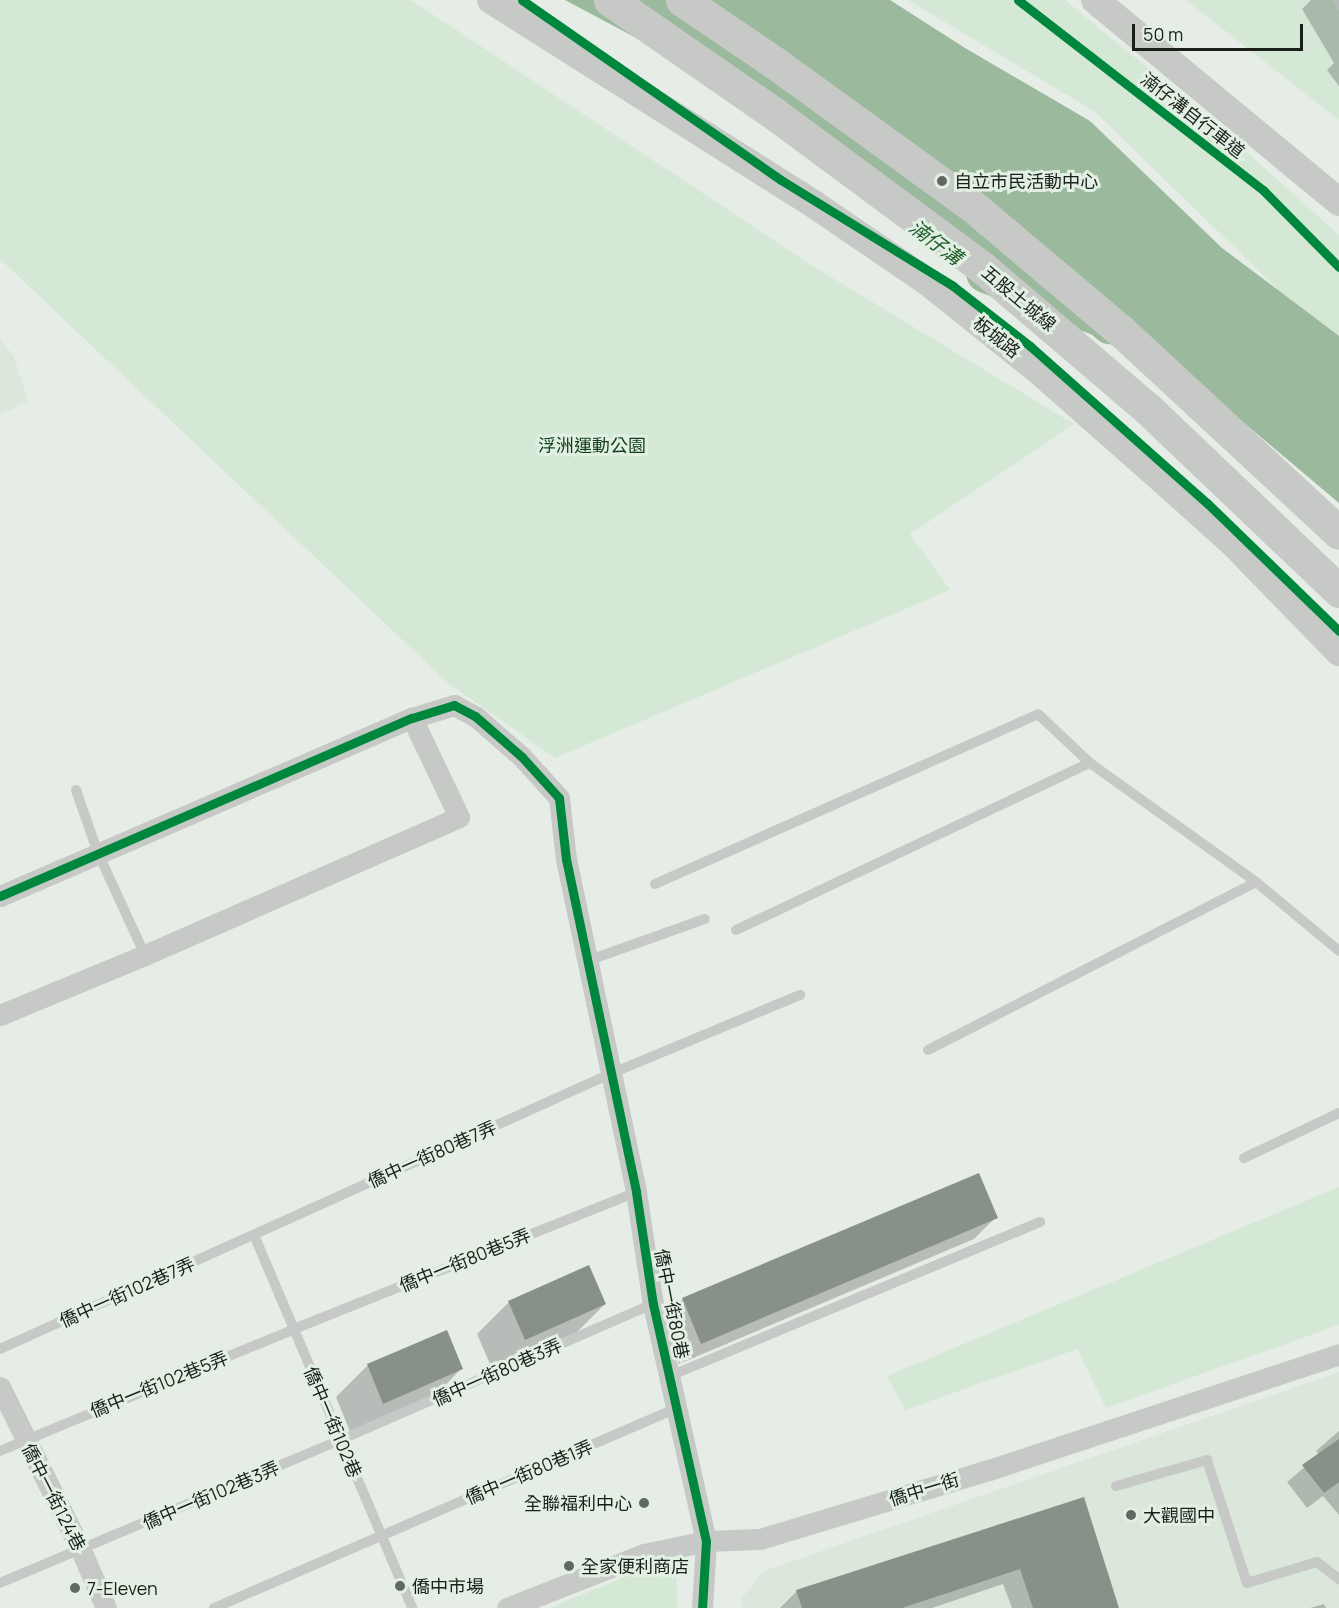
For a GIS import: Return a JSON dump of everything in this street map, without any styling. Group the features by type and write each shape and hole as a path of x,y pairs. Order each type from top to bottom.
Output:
{"highway":[{"name":"五股土城線","path":"610,0 772,112 984,268 1148,409 1339,591"},
{"path":"682,0 775,63 970,204 1121,331 1339,533"}],"street":[{"name":"板城路","path":"491,0 815,205 928,282 1038,370 1234,544 1339,652"},
{"path":"1095,0 1339,202"},
{"name":"僑中一街80巷","path":"0,896 412,718 454,705 475,716 522,757 559,798 566,859 636,1192 653,1304 706,1541 702,1608"},
{"path":"0,1015 145,955 459,817 412,718"},
{"name":"僑中一街","path":"507,1608 644,1554 706,1541 760,1539 989,1470 1339,1354"},
{"name":"僑中一街124巷","path":"0,1387 24,1440 81,1550 106,1608"}],"lane":[{"path":"655,884 1038,714 1090,763 1256,882 1339,951"},
{"path":"736,930 1090,763"},
{"path":"76,790 98,853 145,955"},
{"path":"928,1050 1256,882"},
{"path":"587,961 705,919"},
{"name":"僑中一街80巷7弄","path":"254,1235 610,1074 801,994"},
{"path":"1244,1158 1339,1113"},
{"name":"僑中一街80巷5弄","path":"294,1329 636,1192"},
{"path":"670,1377 1040,1222"},
{"name":"僑中一街102巷","path":"254,1235 412,1608"},
{"name":"僑中一街102巷7弄","path":"0,1349 254,1235"},
{"name":"僑中一街80巷3弄","path":"340,1440 653,1304"},
{"name":"僑中一街102巷5弄","path":"0,1450 294,1329"},
{"name":"僑中一街80巷1弄","path":"214,1608 677,1408"},
{"name":"僑中一街102巷3弄","path":"0,1583 340,1440"},
{"path":"1116,1486 1207,1460 1247,1583 1317,1562 1339,1579"}],"shaded area":[{"path":"565,0 890,0 965,48 1090,121 1222,248 1339,336 1339,503 1166,357 989,259 674,58"},
{"path":"0,338 14,357 28,401 0,415"},
{"name":"大觀國中","path":"1339,1372 1339,1608 741,1608 742,1598 764,1571"}],"green space":[{"name":"浮洲運動公園","path":"0,0 411,0 811,265 1074,424 910,534 950,590 555,758 448,683 0,259"},
{"path":"908,0 1065,0 1212,121 1339,235 1339,349 1094,111"},
{"path":"1186,0 1333,0 1339,11 1339,120"},
{"path":"1339,1187 1339,1325 1106,1408 1077,1349 905,1410 887,1376"},
{"path":"676,1565 677,1608 550,1608 651,1566"}],"building":[{"path":"979,1173 998,1218 701,1344 682,1298"},
{"path":"589,1265 606,1304 525,1340 508,1301"},
{"path":"447,1330 463,1369 383,1404 367,1364"},
{"path":"1339,1439 1339,1482 1324,1493 1302,1465"},
{"path":"1084,1497 1119,1608 1033,1608 1020,1569 902,1608 802,1608 796,1590"}],"waterway":[{"name":"湳仔溝","path":"986,273 1102,317 1110,324"}],"cycle path":[{"path":"522,0 781,180 953,286 1030,346 1207,503 1339,631"},
{"name":"湳仔溝自行車道","path":"1018,0 1263,190 1339,267"},
{"path":"0,896 412,718 454,705 475,716 522,757 559,798 566,859 636,1192 653,1304 706,1541 702,1608"}],"place":[{"name":"自立市民活動中心","path":"942,181"},
{"name":"全聯福利中心","path":"644,1503"},
{"name":"大觀國中","path":"1131,1515"},
{"name":"全家便利商店","path":"569,1566"},
{"name":"僑中市場","path":"400,1586"},
{"name":"7-Eleven","path":"75,1588"}]}
